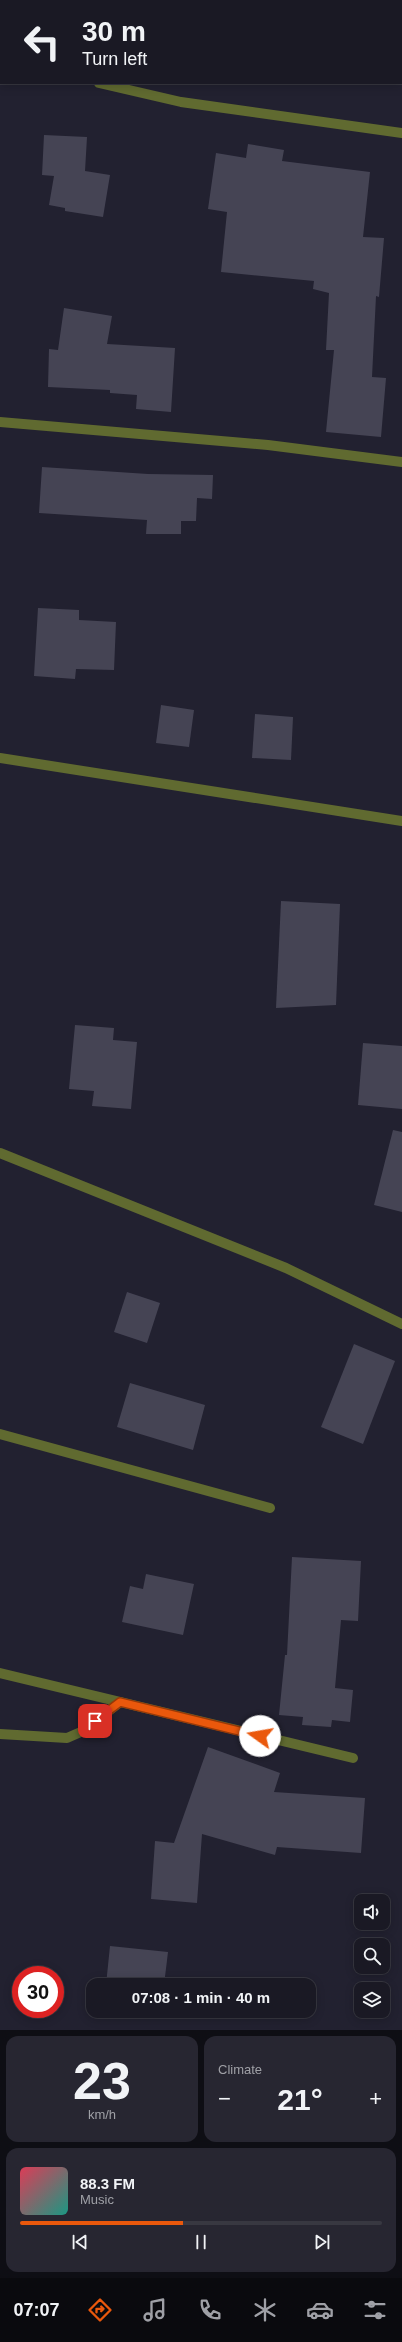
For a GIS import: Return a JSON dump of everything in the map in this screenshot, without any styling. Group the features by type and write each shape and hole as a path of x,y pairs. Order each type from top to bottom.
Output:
{"street":[{"path":"103,84 182,102 402,133"},
{"path":"0,422 268,445 402,462"},
{"path":"0,758 402,821"},
{"path":"0,1154 286,1268 402,1324"},
{"path":"0,1434 270,1508"},
{"path":"0,1673 353,1758"},
{"path":"0,1734 67,1738 83,1731 120,1702"}],"building":[{"path":"44,135 87,137 85,171 110,175 103,217 65,211 65,208 49,205 54,176 42,175"},
{"path":"248,144 284,150 282,161 370,172 363,237 384,238 379,297 376,296 372,377 386,378 381,437 326,432 334,350 326,350 329,293 313,289 314,281 221,272 227,212 208,209 216,153 246,158"},
{"path":"64,308 112,316 107,344 175,348 171,412 136,409 137,395 110,393 110,390 48,387 49,349 58,350"},
{"path":"42,467 148,474 213,475 212,499 197,498 196,521 181,521 181,534 146,534 147,520 39,513"},
{"path":"38,608 79,610 79,620 116,622 114,670 76,669 75,679 34,676"},
{"path":"161,705 194,710 189,747 156,743"},
{"path":"255,714 293,717 291,760 252,758"},
{"path":"281,901 340,904 336,1005 276,1008"},
{"path":"75,1025 114,1028 113,1040 137,1042 131,1109 92,1106 94,1091 69,1089"},
{"path":"363,1043 402,1046 402,1109 358,1105"},
{"path":"393,1130 402,1132 402,1212 374,1205"},
{"path":"127,1292 160,1303 147,1343 114,1332"},
{"path":"354,1344 395,1361 363,1444 321,1427"},
{"path":"130,1383 205,1405 193,1450 117,1427"},
{"path":"292,1557 361,1561 358,1621 341,1620 335,1688 353,1690 350,1722 332,1720 331,1727 302,1725 303,1717 279,1715 285,1655 287,1655"},
{"path":"146,1574 194,1584 183,1635 122,1622 130,1586 143,1589"},
{"path":"208,1747 280,1773 274,1792 365,1798 361,1853 277,1847 275,1855 202,1834 197,1903 151,1899 155,1841 174,1843"},
{"path":"110,1946 168,1952 165,1978 107,1978"}],"route":[{"path":"95,1721 120,1702 260,1736"}]}
